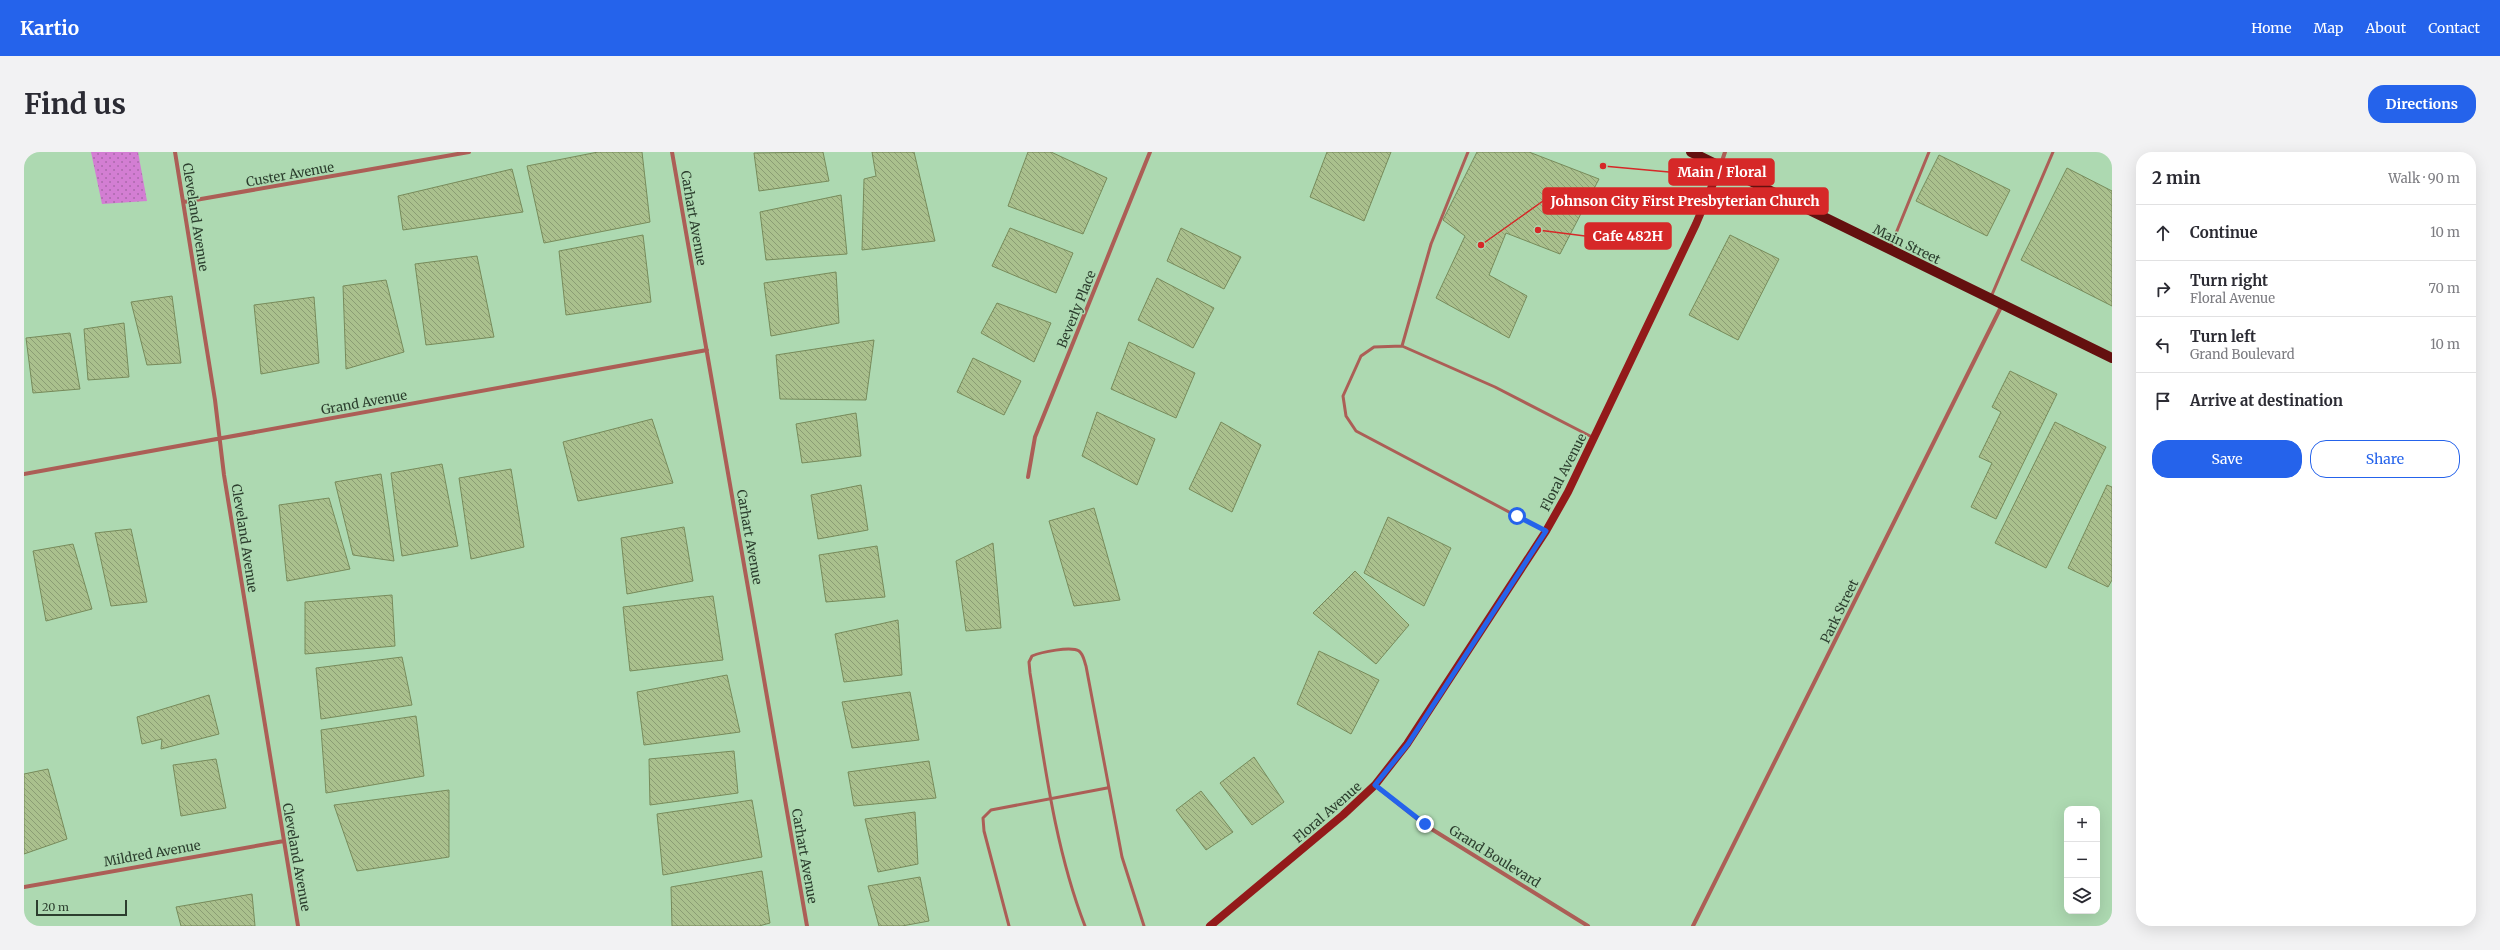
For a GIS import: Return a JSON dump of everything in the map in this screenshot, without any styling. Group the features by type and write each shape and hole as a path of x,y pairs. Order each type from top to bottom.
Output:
{"main road":[{"name":"Main Street","path":"1691,152 2112,358"}],"street":[{"name":"Cleveland Avenue","path":"175,152 184,202 219,438 298,926"},
{"name":"Custer Avenue","path":"184,202 469,152"},
{"name":"Carhart Avenue","path":"672,152 807,926"},
{"name":"Beverly Place","path":"1028,477 1035,436 1150,152"},
{"path":"1720,167 1725,152"},
{"name":"Floral Avenue","path":"1210,926 1343,816 1375,785 1408,744 1546,531 1594,438 1696,224 1720,167"},
{"name":"Park Street","path":"1693,926 2002,305"},
{"name":"Grand Avenue","path":"24,474 707,350"},
{"name":"Grand Boulevard","path":"1375,785 1425,824 1588,926"},
{"name":"Mildred Avenue","path":"24,887 284,841"}],"lane":[{"path":"1402,346 1431,244 1468,152"},
{"path":"1889,250 1928,152"},
{"path":"1990,299 2053,152"},
{"path":"1546,531 1356,431 1346,416 1343,396 1361,356 1374,347 1402,346 1495,387 1594,438"},
{"path":"1085,926 1071,890 1050,800 1029,662 1032,656 1039,653 1070,649 1078,650 1083,655 1107,788 1122,857 1144,926"},
{"path":"1009,926 984,831 983,818 991,810 1107,788"}],"shaded area":[{"path":"91,152 138,152 147,201 102,204"}],"building":[{"path":"598,152 642,152 650,222 544,243 527,166"},
{"path":"823,152 829,181 759,191 754,153"},
{"path":"872,152 914,152 935,241 862,250 864,179 876,176"},
{"path":"1028,152 1051,152 1107,178 1083,234 1008,206"},
{"path":"1327,152 1391,152 1364,221 1310,197"},
{"path":"1477,152 1529,152 1599,179 1560,254 1506,233 1489,275 1527,296 1509,338 1436,298 1465,236 1443,220"},
{"path":"1939,155 2010,190 1987,236 1916,201"},
{"path":"2067,168 2112,191 2112,306 2021,260"},
{"path":"512,169 523,212 403,230 398,196"},
{"path":"841,195 847,254 766,260 760,212"},
{"path":"1010,228 1073,253 1056,293 992,266"},
{"path":"1181,228 1241,257 1224,289 1167,261"},
{"path":"643,235 651,302 566,315 559,251"},
{"path":"1730,235 1779,259 1738,340 1689,315"},
{"path":"477,256 494,337 426,345 415,264"},
{"path":"836,272 839,323 771,336 764,283"},
{"path":"1157,278 1214,308 1193,348 1138,320"},
{"path":"386,280 404,352 346,369 343,286"},
{"path":"172,296 181,363 147,365 131,302"},
{"path":"314,297 319,363 261,374 254,305"},
{"path":"997,303 1051,323 1034,362 981,333"},
{"path":"124,323 129,377 88,380 84,329"},
{"path":"70,333 80,389 33,393 26,338"},
{"path":"874,340 866,400 780,399 776,355"},
{"path":"1129,342 1195,373 1176,418 1111,389"},
{"path":"973,358 1021,381 1004,415 957,392"},
{"path":"2010,371 2057,394 1996,519 1971,507 1992,463 1979,457 2001,412 1992,407"},
{"path":"1097,412 1155,439 1137,485 1082,456"},
{"path":"856,413 861,456 802,463 796,424"},
{"path":"652,419 673,483 578,501 563,442"},
{"path":"1221,422 1261,445 1232,512 1189,489"},
{"path":"2055,422 2106,447 2046,568 1995,543"},
{"path":"442,464 458,546 402,556 391,473"},
{"path":"511,469 524,547 471,559 459,478"},
{"path":"381,474 394,561 353,555 335,482"},
{"path":"861,485 868,530 818,539 811,495"},
{"path":"2107,485 2112,487 2112,580 2108,587 2068,568"},
{"path":"329,498 350,569 287,581 279,505"},
{"path":"1094,508 1120,600 1074,606 1049,521"},
{"path":"1388,517 1451,548 1424,606 1364,573"},
{"path":"684,527 693,581 627,594 621,538"},
{"path":"131,529 147,602 111,606 95,533"},
{"path":"993,543 1001,628 966,631 956,561"},
{"path":"73,544 92,609 46,621 33,551"},
{"path":"877,546 885,597 826,602 819,555"},
{"path":"1355,571 1409,625 1376,664 1313,613"},
{"path":"392,595 395,646 305,654 305,602"},
{"path":"713,596 723,660 630,671 623,607"},
{"path":"898,620 902,675 844,682 835,634"},
{"path":"1319,651 1379,680 1351,734 1297,704"},
{"path":"402,657 412,705 321,719 316,668"},
{"path":"727,675 740,732 644,745 637,692"},
{"path":"910,692 919,740 852,748 842,702"},
{"path":"209,695 219,734 161,749 162,739 142,744 137,717"},
{"path":"416,716 424,776 326,793 321,730"},
{"path":"734,751 738,793 650,805 649,759"},
{"path":"1254,757 1284,802 1252,825 1220,783"},
{"path":"216,759 226,808 181,816 173,765"},
{"path":"929,761 936,798 854,806 848,772"},
{"path":"48,769 67,839 24,854 24,774"},
{"path":"449,790 449,857 357,871 334,805"},
{"path":"1201,791 1233,832 1206,850 1176,810"},
{"path":"752,800 762,857 663,875 657,814"},
{"path":"915,812 918,864 878,872 865,819"},
{"path":"762,871 770,923 759,926 672,926 671,887"},
{"path":"920,877 929,921 902,926 879,926 868,886"},
{"path":"252,894 255,926 181,926 176,907"}],"place":[{"name":"Main / Floral","path":"1603,166"},
{"name":"Cafe 482H","path":"1538,230"},
{"name":"Johnson City First Presbyterian Church","path":"1481,245"}],"route":[{"path":"1425,824 1375,785 1408,744 1546,531 1517,516"}]}
